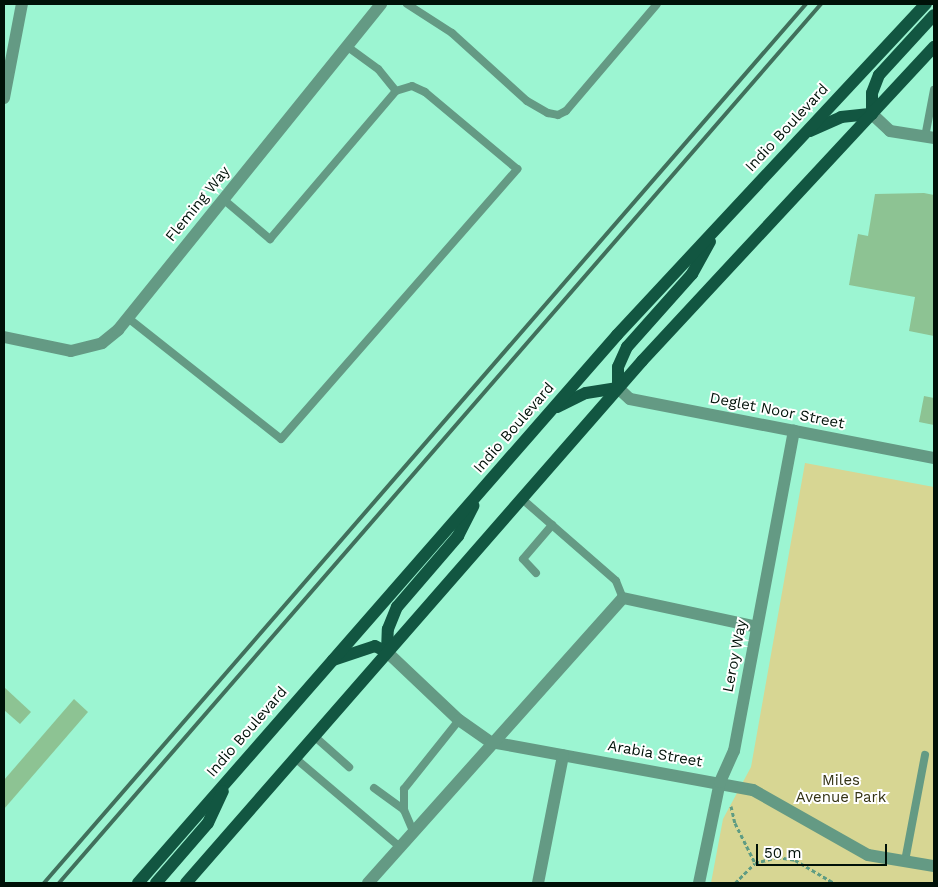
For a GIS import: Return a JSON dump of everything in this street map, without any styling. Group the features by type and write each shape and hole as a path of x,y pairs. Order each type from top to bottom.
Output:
{"main road":[{"name":"Indio Boulevard","path":"138,883 552,409 803,134 926,4"},
{"path":"872,114 872,94 879,75 934,15"},
{"path":"186,883 618,388 934,48"},
{"path":"803,134 841,117 872,114"},
{"path":"618,388 618,367 627,347 692,274 721,223"},
{"path":"552,409 586,393 618,388"},
{"path":"387,652 388,629 397,606 458,536 482,489"},
{"path":"330,661 360,649 374,646 387,652"},
{"path":"156,883 208,822 231,776"}],"street":[{"path":"4,98 22,4"},
{"name":"Fleming Way","path":"4,337 71,351 102,343 128,318 380,4"},
{"path":"872,114 890,131 930,138"},
{"name":"Deglet Noor Street","path":"618,388 630,399 934,458"},
{"name":"Leroy Way","path":"699,883 720,782 734,751 794,431"},
{"path":"368,883 491,742 623,598 757,627"},
{"name":"Arabia Street","path":"387,652 458,720 491,742 720,782 753,790 868,854 934,866"},
{"path":"538,883 564,755"}],"lane":[{"path":"407,4 452,33 527,100 548,113 558,115 566,111 657,4"},
{"path":"346,46 378,69 396,91"},
{"path":"128,318 281,439 517,169 425,92 412,86 396,91 270,239 223,199"},
{"path":"930,138 934,90"},
{"path":"521,498 616,581 623,598"},
{"path":"536,573 523,559 552,525"},
{"path":"413,831 404,810 404,789 458,720"},
{"path":"314,736 350,767"},
{"path":"905,861 925,756"},
{"path":"295,758 400,847"},
{"path":"374,788 404,810"}],"path":[{"path":"720,782 755,863"},
{"path":"735,883 755,863 777,857 795,860 834,883"}],"green space":[{"name":"Miles Avenue Park","path":"805,463 934,487 934,883 711,883 723,819 751,767"}],"building":[{"path":"924,193 934,195 934,336 909,331 915,297 849,285 858,234 868,236 875,194"},
{"path":"924,396 934,398 934,425 919,422"},
{"path":"4,687 31,712 20,724 4,710"},
{"path":"74,699 88,712 4,809 4,780"}],"railway":[{"path":"44,883 806,4"},
{"path":"59,883 821,4"}]}
